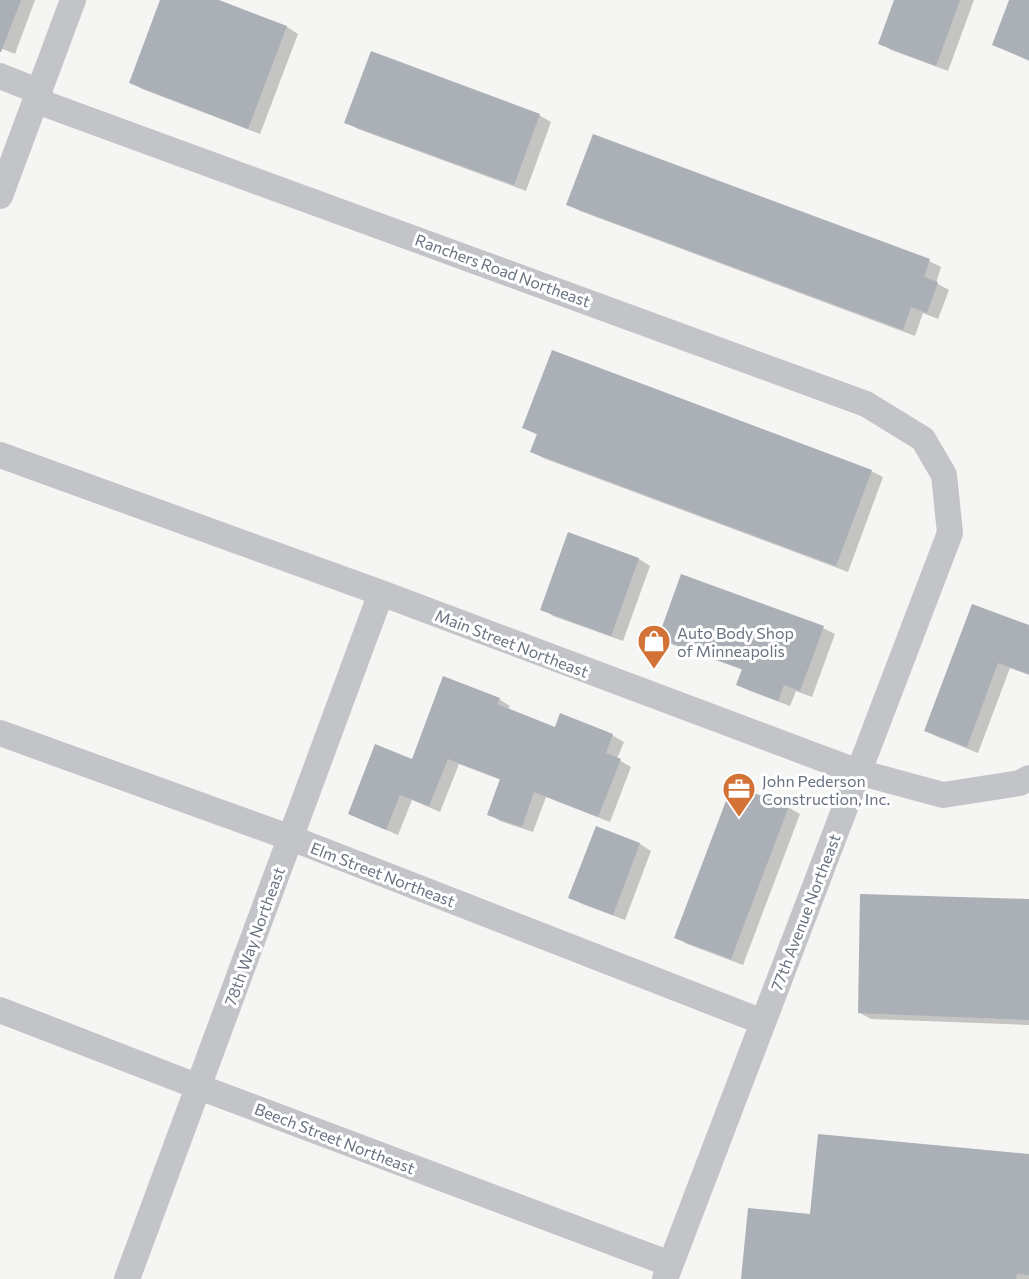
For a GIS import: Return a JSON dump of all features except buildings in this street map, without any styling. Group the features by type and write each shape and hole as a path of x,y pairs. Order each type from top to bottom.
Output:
{"street":[{"path":"0,196 73,0"},
{"name":"Ranchers Road Northeast","path":"0,76 38,97 867,404 923,439 944,475"},
{"name":"Main Street Northeast","path":"0,455 381,593 858,772 943,795 1020,783 1029,778"},
{"name":"77th Avenue Northeast","path":"668,1271 950,533 944,475"},
{"name":"78th Way Northeast","path":"127,1279 381,593"},
{"name":"Elm Street Northeast","path":"0,733 291,838 763,1022"},
{"name":"Beech Street Northeast","path":"0,1010 668,1271"}],"place":[{"name":"Auto Body Shop of Minneapolis","path":"654,670"},
{"name":"John Pederson Construction, Inc.","path":"739,818"}]}
